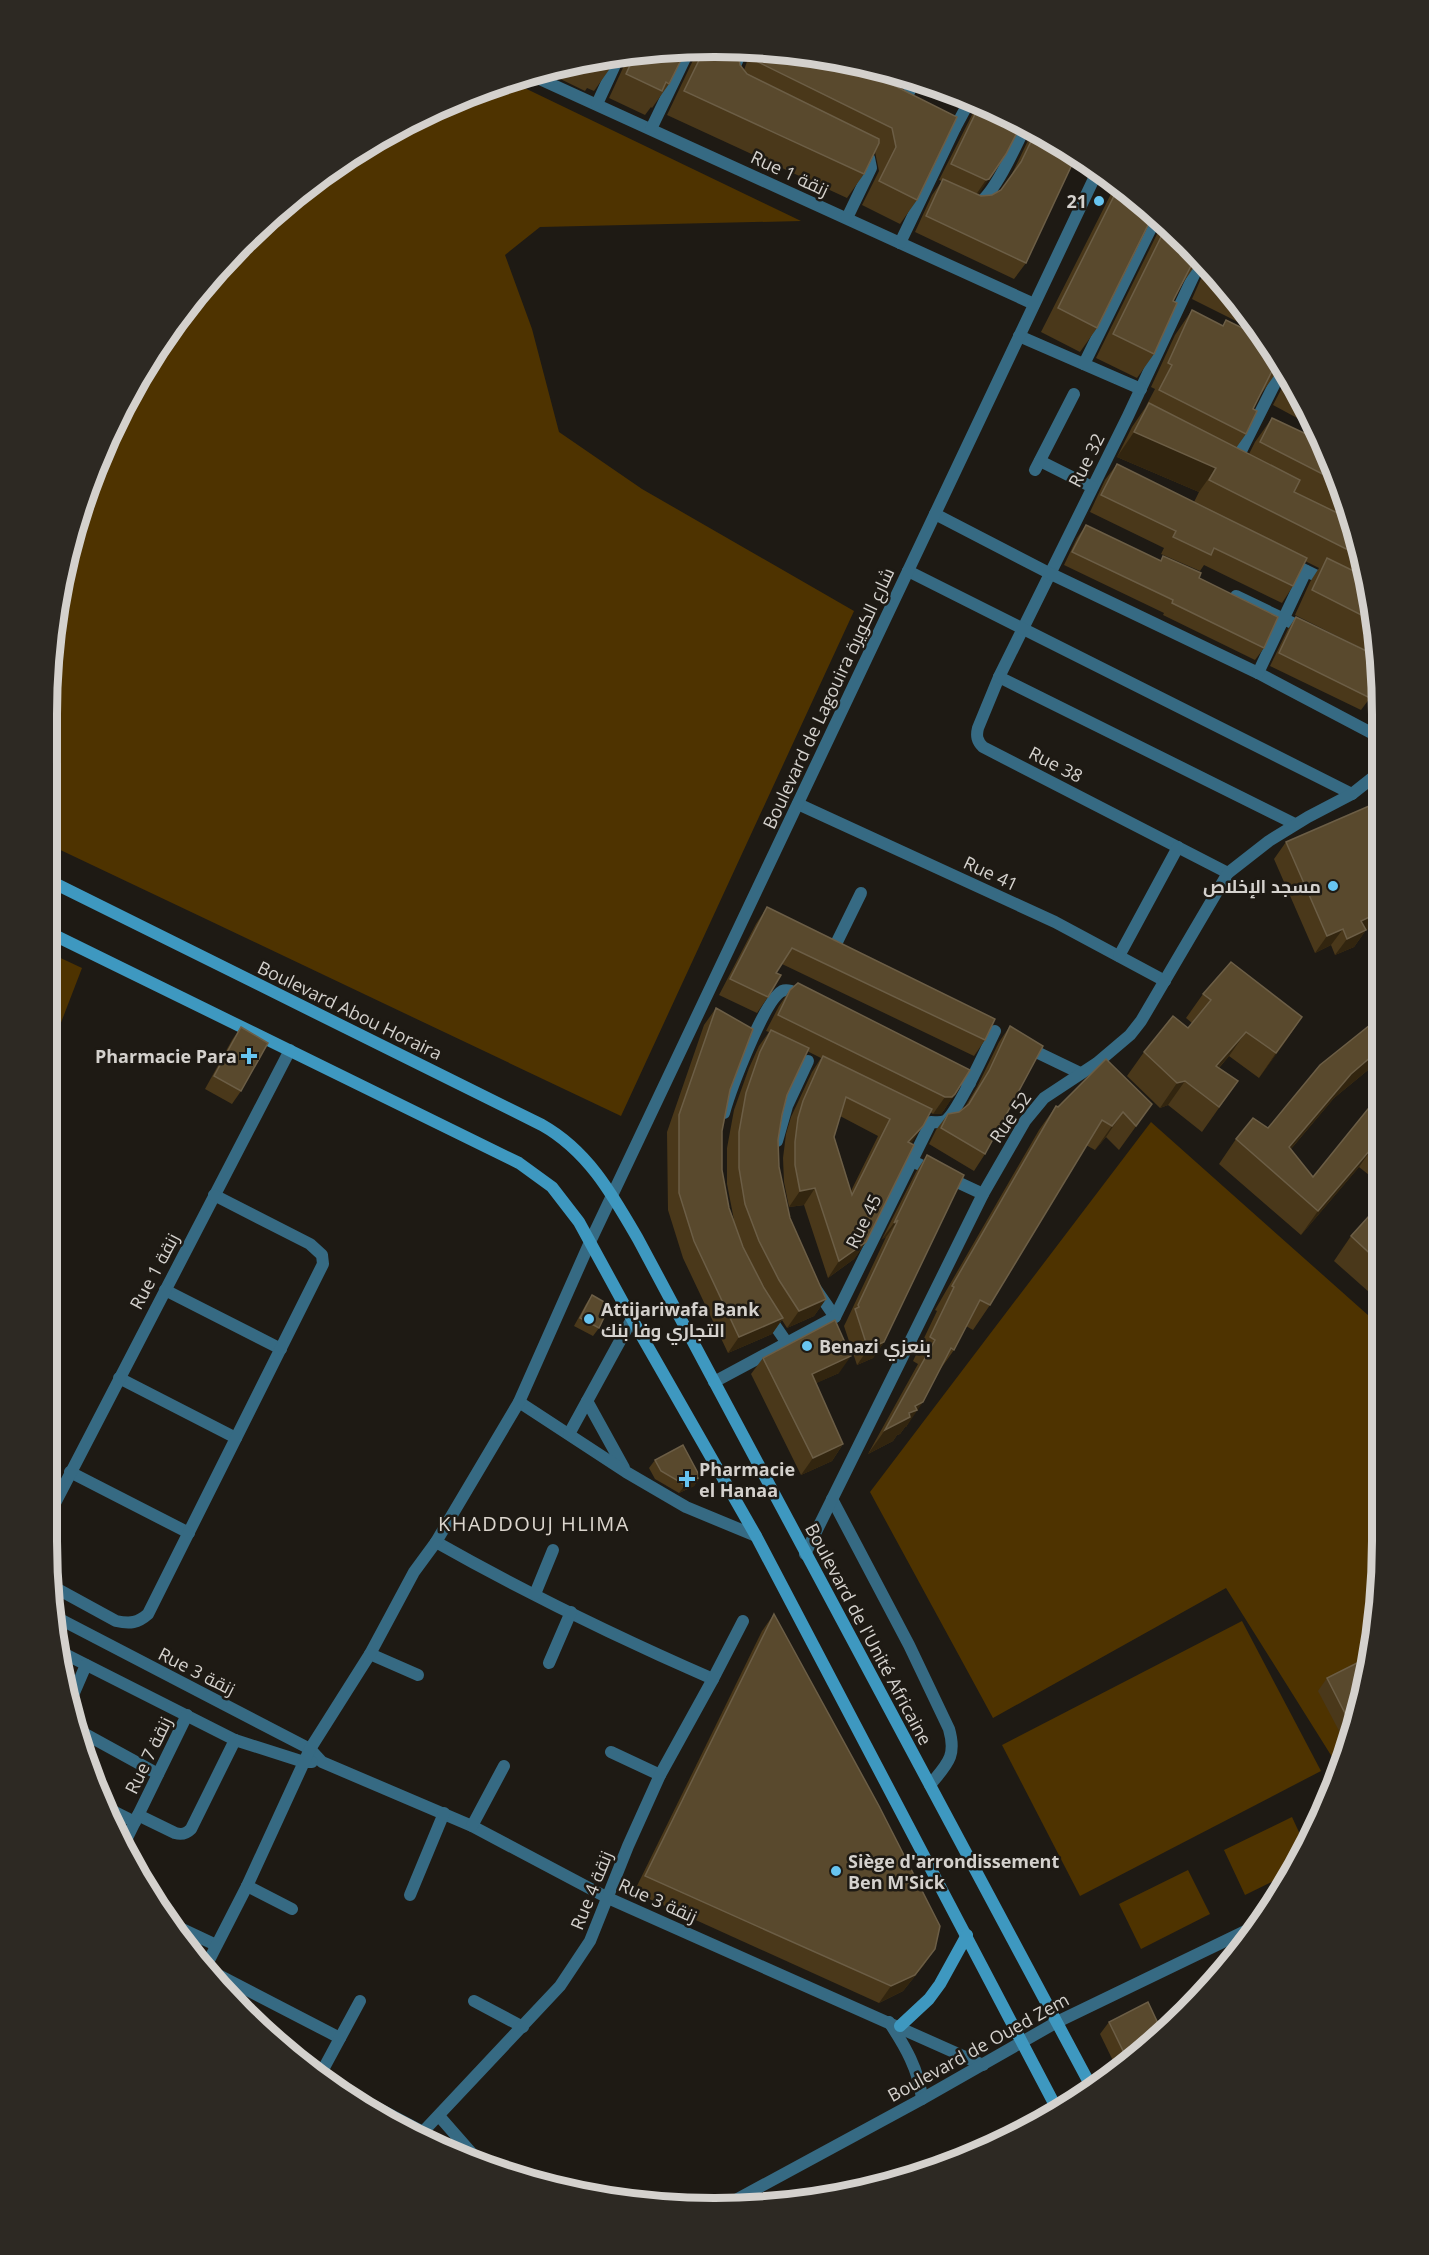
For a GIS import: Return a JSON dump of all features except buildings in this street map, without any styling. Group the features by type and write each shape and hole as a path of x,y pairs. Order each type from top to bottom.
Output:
{"main road":[{"name":"Boulevard Abou Horaira","path":"57,884 549,1129 584,1156 613,1195"},
{"path":"57,936 533,1172 561,1197 579,1222 756,1536 1054,2103"},
{"name":"Boulevard de l'Unité Africaine","path":"613,1195 1088,2081"},
{"path":"895,2024 929,1999 940,1984 967,1935"}],"street":[{"path":"651,129 685,58"},
{"path":"730,85 739,58"},
{"path":"597,104 615,65"},
{"name":"Rue 1 زنقة","path":"544,79 1035,304"},
{"path":"913,88 909,105 955,128"},
{"path":"900,243 933,186 955,128 966,107"},
{"path":"964,200 973,204 985,200 1021,134"},
{"path":"847,218 871,168 869,158 853,149"},
{"name":"Boulevard de Lagouira شارع الكويرة","path":"209,1960 247,1886 310,1749 370,1654 414,1572 436,1542 519,1402 590,1242 707,1011 753,913 798,804 1094,178"},
{"path":"1084,364 1152,226"},
{"name":"Rue 32","path":"1023,628 1049,573 1079,525 1092,487 1107,471 1133,419 1141,389 1184,309 1198,269"},
{"path":"1019,336 1141,389"},
{"path":"1232,470 1265,415 1279,378"},
{"path":"1074,394 1037,466 1092,487"},
{"path":"935,514 1049,573 1258,673 1372,733"},
{"path":"1275,555 1338,587"},
{"path":"908,571 1352,794"},
{"path":"1258,673 1306,571"},
{"path":"1220,589 1322,637"},
{"name":"Rue 38","path":"1023,628 978,728 978,742 1228,873"},
{"path":"999,677 1295,825"},
{"name":"Rue 52","path":"805,1554 983,1194 1018,1132 1034,1109 1044,1098 1097,1062 1130,1035 1141,1021 1228,873 1269,841 1372,781"},
{"name":"Rue 41","path":"798,804 1055,922 1165,981"},
{"path":"1119,956 1178,847"},
{"path":"832,952 861,893"},
{"path":"721,1125 727,1101 755,1034 774,998 782,991 789,990 817,1004"},
{"name":"Rue 45","path":"835,1317 912,1161 926,1120 940,1122 950,1117 1001,1034 1080,1073"},
{"name":"Rue 1 زنقة","path":"57,1499 290,1050"},
{"path":"775,1153 782,1120 808,1061"},
{"path":"939,1067 970,1083"},
{"path":"912,1161 983,1194"},
{"path":"59,1590 116,1621 128,1624 140,1621 148,1614 323,1264 322,1255 310,1244 214,1195"},
{"path":"714,1382 835,1317 808,1277"},
{"path":"165,1290 281,1349"},
{"path":"759,1300 787,1343"},
{"path":"569,1434 632,1319"},
{"path":"119,1378 236,1438"},
{"path":"587,1401 626,1472"},
{"path":"519,1402 626,1472 686,1507 756,1536"},
{"path":"70,1472 189,1533"},
{"path":"832,1498 909,1645 949,1730 953,1744 952,1754 949,1762 930,1785"},
{"path":"436,1542 504,1580 636,1645 713,1679"},
{"path":"535,1594 553,1550"},
{"path":"549,1663 571,1612"},
{"name":"Rue 3 زنقة","path":"62,1620 310,1749 322,1762"},
{"name":"Rue 4 زنقة","path":"425,2130 560,1986 590,1941 660,1775 743,1621"},
{"path":"370,1654 418,1675"},
{"name":"Rue 3 زنقة","path":"68,1656 235,1740 304,1762 322,1762 444,1813 608,1898 983,2065"},
{"path":"75,1691 86,1665"},
{"name":"Rue 7 زنقة","path":"128,1836 187,1715"},
{"path":"87,1735 158,1774"},
{"path":"116,1812 181,1834 187,1833 235,1740"},
{"path":"611,1752 660,1775"},
{"path":"472,1826 504,1766"},
{"path":"410,1895 444,1813"},
{"path":"247,1886 292,1910"},
{"path":"186,1931 216,1945"},
{"name":"Boulevard de Oued Zem","path":"741,2197 922,2099 1057,2022 1242,1933"},
{"path":"223,1978 340,2038"},
{"path":"323,2068 360,2001"},
{"path":"474,2001 523,2027"},
{"path":"895,2024 915,2068 922,2099"},
{"path":"439,2116 469,2150"}],"shaded area":[{"path":"521,86 801,221 540,227 505,255 532,329 559,432 642,489 854,611 621,1116 57,848 58,671 70,586 79,544 107,463 145,386 193,314 220,281 281,220 314,193 386,145 424,125 463,107"},
{"path":"57,956 82,968 57,1033"},
{"path":"1151,1122 1372,1319 1371,1584 1359,1669 1350,1711 1334,1760 1226,1588 993,1718 870,1492"},
{"path":"1242,1621 1321,1771 1080,1896 1002,1745"},
{"path":"1292,1817 1301,1837 1278,1879 1245,1895 1224,1850"},
{"path":"1188,1870 1210,1914 1141,1949 1119,1904"}],"place":[{"name":"21","path":"1099,201"},
{"name":"مسجد الإخلاص","path":"1333,886"},
{"name":"Pharmacie Para","path":"249,1056"},
{"name":"Attijariwafa Bank التجاري وفا بنك","path":"589,1319"},
{"name":"Benazi بنعزي","path":"807,1346"},
{"name":"Pharmacie el Hanaa","path":"687,1479"},
{"name":"Siège d'arrondissement Ben M'Sick","path":"836,1871"}],"district":[{"name":"KHADDOUJ HLIMA","path":"534,1523"}]}
